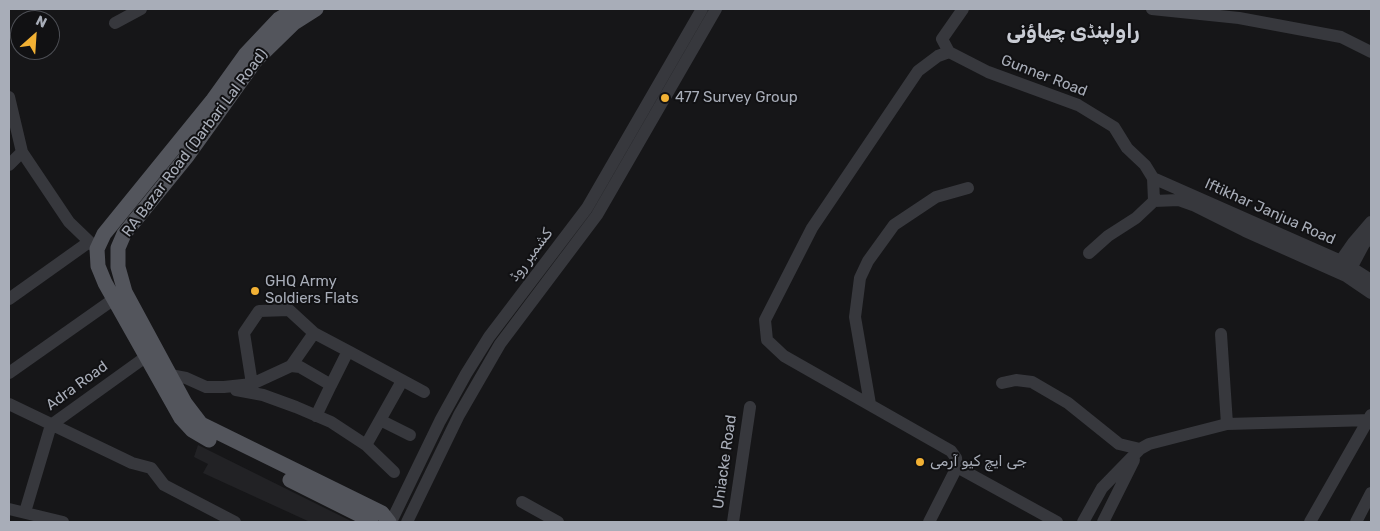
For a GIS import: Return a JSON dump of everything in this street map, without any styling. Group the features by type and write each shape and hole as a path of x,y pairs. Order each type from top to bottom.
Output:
{"main road":[{"name":"RA Bazar Road (Darbari Lal Road)","path":"93,245 212,102 245,55 279,19 296,9"},
{"name":"RA Bazar Road (Darbari Lal Road)","path":"316,9 294,23 256,60 188,155 121,240 118,256 120,280 195,418 209,429 382,513 390,522"},
{"path":"93,245 98,266 114,299 182,418 192,430 371,522"}],"street":[{"path":"115,23 141,9"},
{"name":"کشمیر روڈ","path":"681,58 702,9"},
{"name":"کشمیر روڈ","path":"390,522 440,421 466,374 570,240 597,214 667,81 716,9"},
{"path":"929,522 957,467 956,458 951,451 784,356 767,340 765,320 812,228 918,71 938,56 949,52 942,39 963,9"},
{"path":"1152,9 1238,18 1341,37 1371,52"},
{"name":"Gunner Road","path":"949,52 996,75 1078,105 1114,126 1127,148 1145,165 1153,178"},
{"path":"9,97 22,152 69,222 93,245 9,299"},
{"path":"9,165 22,152"},
{"path":"1089,253 1108,236 1136,218 1154,201 1153,178"},
{"name":"Iftikhar Janjua Road","path":"1153,178 1343,269 1371,293"},
{"path":"870,404 855,317 860,278 868,261 894,225 936,197 968,188"},
{"name":"Iftikhar Janjua Road","path":"1154,201 1178,200 1194,205 1245,231 1371,280"},
{"path":"1343,269 1371,222"},
{"path":"1343,269 1371,236"},
{"path":"9,373 114,299"},
{"path":"252,384 244,333 259,311 289,310 314,333 424,392"},
{"name":"کشمیر روڈ","path":"407,522 459,415 500,344 517,310"},
{"path":"170,375 186,378 206,387 252,384 291,366 314,333"},
{"path":"1221,334 1226,424"},
{"path":"316,416 348,351"},
{"name":"Adra Road","path":"25,512 51,425 147,356"},
{"path":"291,366 300,367 331,385"},
{"path":"466,374 478,381"},
{"path":"1002,384 1016,380 1032,382 1068,403 1119,444 1140,449"},
{"path":"366,445 402,381"},
{"path":"224,387 263,395 331,422 366,445 394,472"},
{"path":"9,404 132,463 151,468 164,486 235,522"},
{"name":"Uniacke Road","path":"733,522 750,406"},
{"path":"1083,522 1102,488 1140,449 1149,444 1226,424 1370,418"},
{"path":"1310,522 1370,418"},
{"path":"380,420 410,435"},
{"path":"1103,522 1140,449"},
{"path":"957,467 1057,522"},
{"path":"1356,522 1371,493"},
{"path":"522,502 558,522"},
{"path":"9,509 63,522"}],"shaded area":[{"path":"198,445 353,522 310,522 203,473 208,464 194,457"}],"place":[{"name":"477 Survey Group","path":"665,98"},
{"name":"GHQ Army Soldiers Flats","path":"255,291"},
{"name":"جی ایچ کیو آرمی","path":"920,462"}],"district":[{"name":"راولپنڈی چھاؤنی","path":"1073,32"}]}
